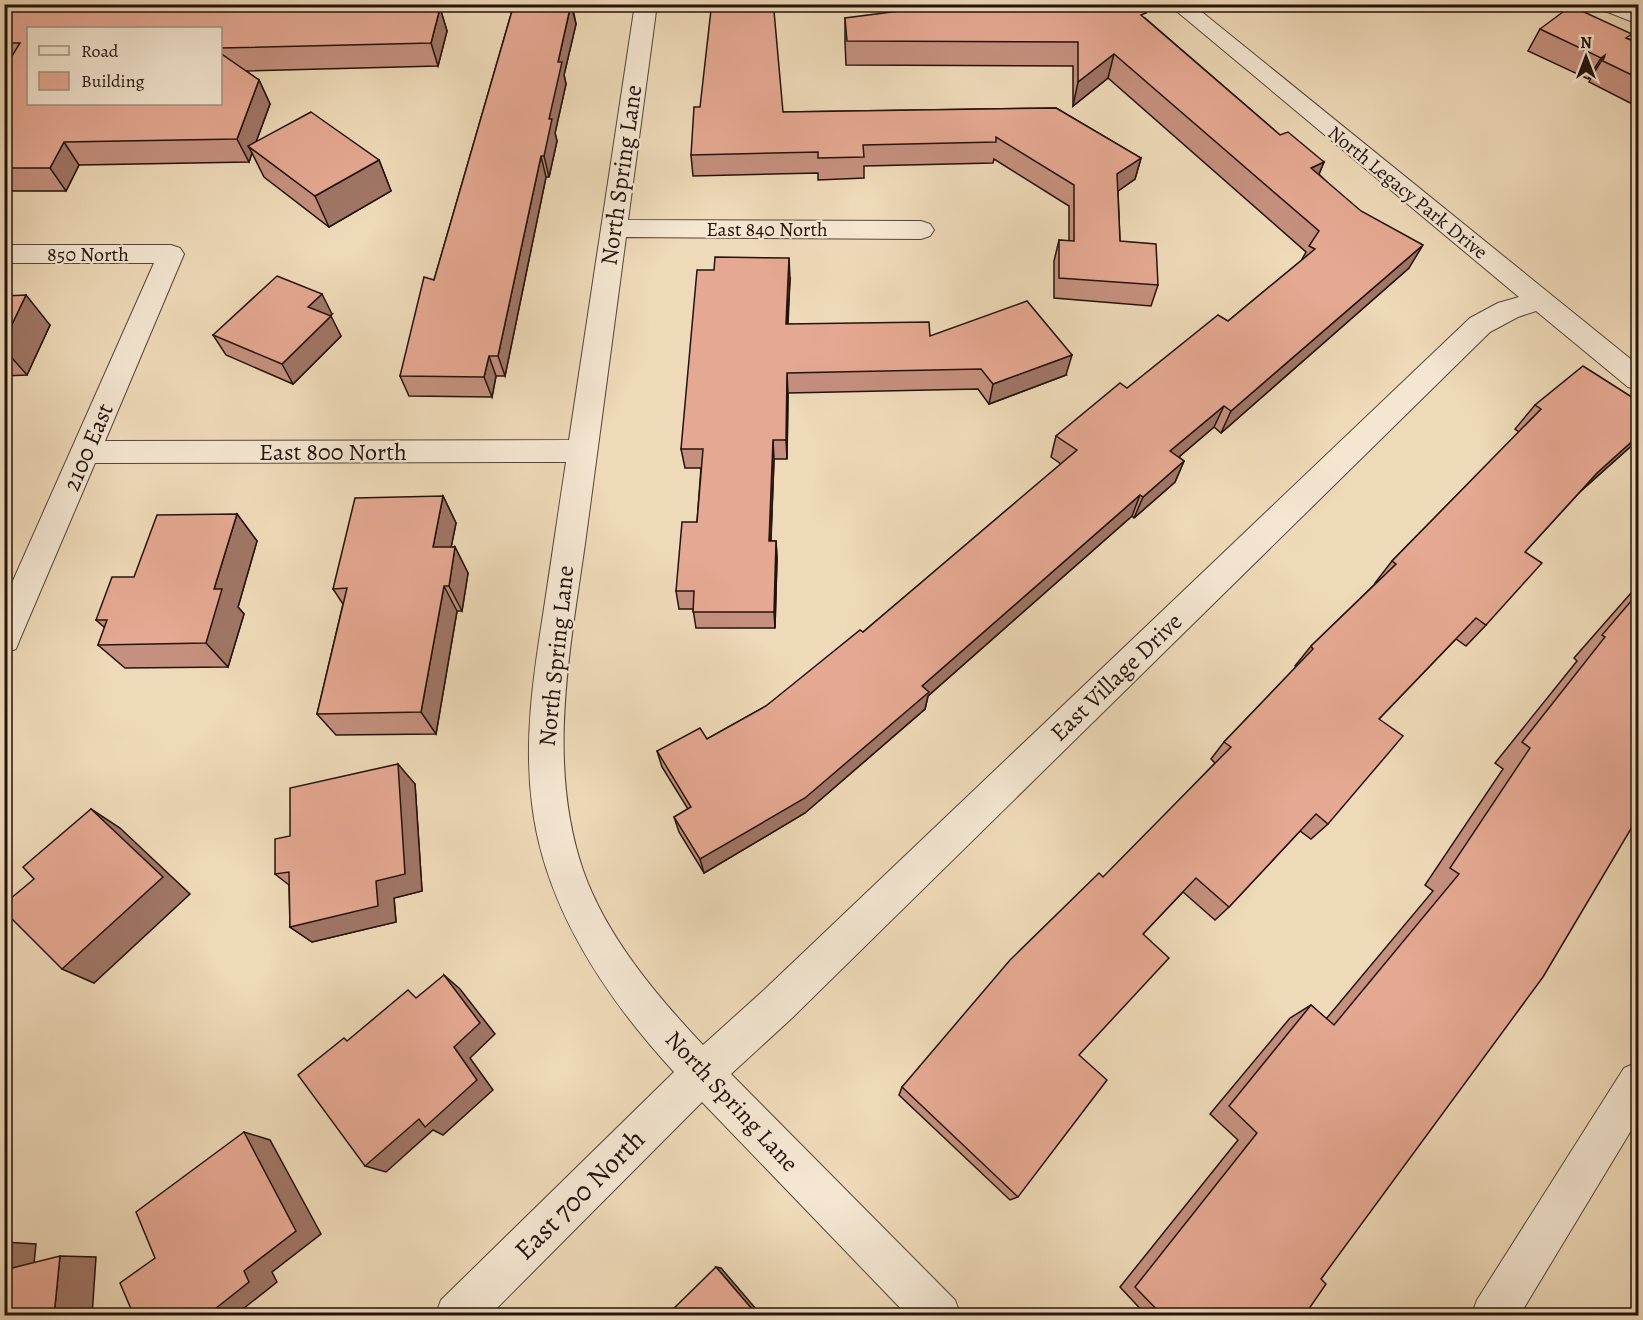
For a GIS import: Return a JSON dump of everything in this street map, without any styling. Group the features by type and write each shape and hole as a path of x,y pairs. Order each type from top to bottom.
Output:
{"street":[{"name":"North Spring Lane","path":"646,4 548,693 544,762 551,819 566,873 588,922 624,981 702,1073 939,1316"},
{"name":"North Legacy Park Drive","path":"1178,4 1638,380"},
{"path":"1608,4 1638,18"},
{"name":"East 840 North","path":"613,228 921,230"},
{"name":"850 North","path":"4,254 171,254"},
{"name":"2100 East","path":"4,639 171,254"},
{"name":"East Village Drive","path":"702,1073 778,1004 1480,325 1508,310 1541,300"},
{"name":"East 800 North","path":"85,452 582,451"},
{"name":"East 700 North","path":"457,1316 702,1073"},
{"path":"1493,1316 1638,1082"}],"building":[{"path":"13,4 113,7 111,10 247,5 245,9 440,8 431,43 222,48 222,27 27,27 27,105 222,105 222,54 259,80 237,139 64,142 50,168 4,168 4,69 20,43 4,43 4,9 11,8"},
{"path":"514,4 571,4 558,62 562,62 549,119 552,119 544,156 541,156 498,356 489,356 484,377 400,376 424,277 434,280"},
{"path":"954,4 1136,4 1146,13 1141,15 1280,135 1288,132 1324,162 1311,168 1361,211 1423,245 1231,411 1224,406 1170,451 1184,461 1143,497 1140,495 922,686 929,692 805,798 700,859 674,817 691,807 657,751 700,728 707,739 766,706 860,630 863,632 1077,450 1056,436 1120,383 1127,388 1218,315 1228,321 1315,249 1309,246 1319,231 1114,54 1078,82 1078,42 847,41 845,18"},
{"path":"1571,6 1632,34 1626,38 1638,43 1638,78 1603,61 1605,55 1601,58 1540,29"},
{"path":"711,10 774,11 783,112 1056,108 1141,158 1117,174 1120,241 1156,244 1158,285 1059,278 1059,240 1074,241 1074,185 996,137 996,142 863,145 864,157 818,158 818,152 691,155 694,107 700,107"},
{"path":"311,112 379,160 315,196 248,146"},
{"path":"715,257 789,258 786,324 929,322 930,336 1027,301 1072,355 993,384 981,369 787,373 786,440 773,440 769,541 776,541 774,612 693,612 694,591 676,591 682,522 697,522 703,449 681,449 697,270 714,270"},
{"path":"277,276 322,294 308,307 331,316 282,364 213,335"},
{"path":"26,295 4,341 4,296"},
{"path":"1583,366 1638,401 1638,436 1597,473 1525,552 1542,563 1486,625 1476,618 1379,719 1403,736 1328,824 1316,814 1229,907 1196,878 1143,934 1169,958 1079,1055 1107,1080 1018,1197 902,1087 1010,960 1099,873 1103,877 1231,747 1224,742 1313,649 1311,646 1396,564 1392,561 1541,409 1535,405"},
{"path":"443,496 433,547 455,547 449,586 444,586 421,712 317,714 347,588 333,589 355,498"},
{"path":"237,514 214,589 222,589 206,643 98,645 107,620 96,620 112,577 134,577 157,515"},
{"path":"1638,593 1638,817 1543,977 1321,1279 1326,1284 1304,1316 1163,1316 1135,1287 1257,1133 1229,1106 1311,1005 1334,1025 1459,874 1450,868 1530,748 1522,742 1605,637 1602,635"},
{"path":"398,764 405,874 376,881 378,906 290,927 289,872 275,874 275,839 290,836 290,788"},
{"path":"91,809 163,877 62,969 4,911 4,904 34,879 23,867"},
{"path":"444,975 480,1023 454,1047 477,1080 425,1127 419,1119 365,1166 298,1075 344,1038 347,1041 408,990 416,998"},
{"path":"244,1132 296,1231 244,1271 249,1282 206,1316 134,1316 120,1283 155,1258 136,1212"},
{"path":"60,1256 54,1316 4,1316 4,1270"},
{"path":"716,1267 758,1316 666,1316"}]}
